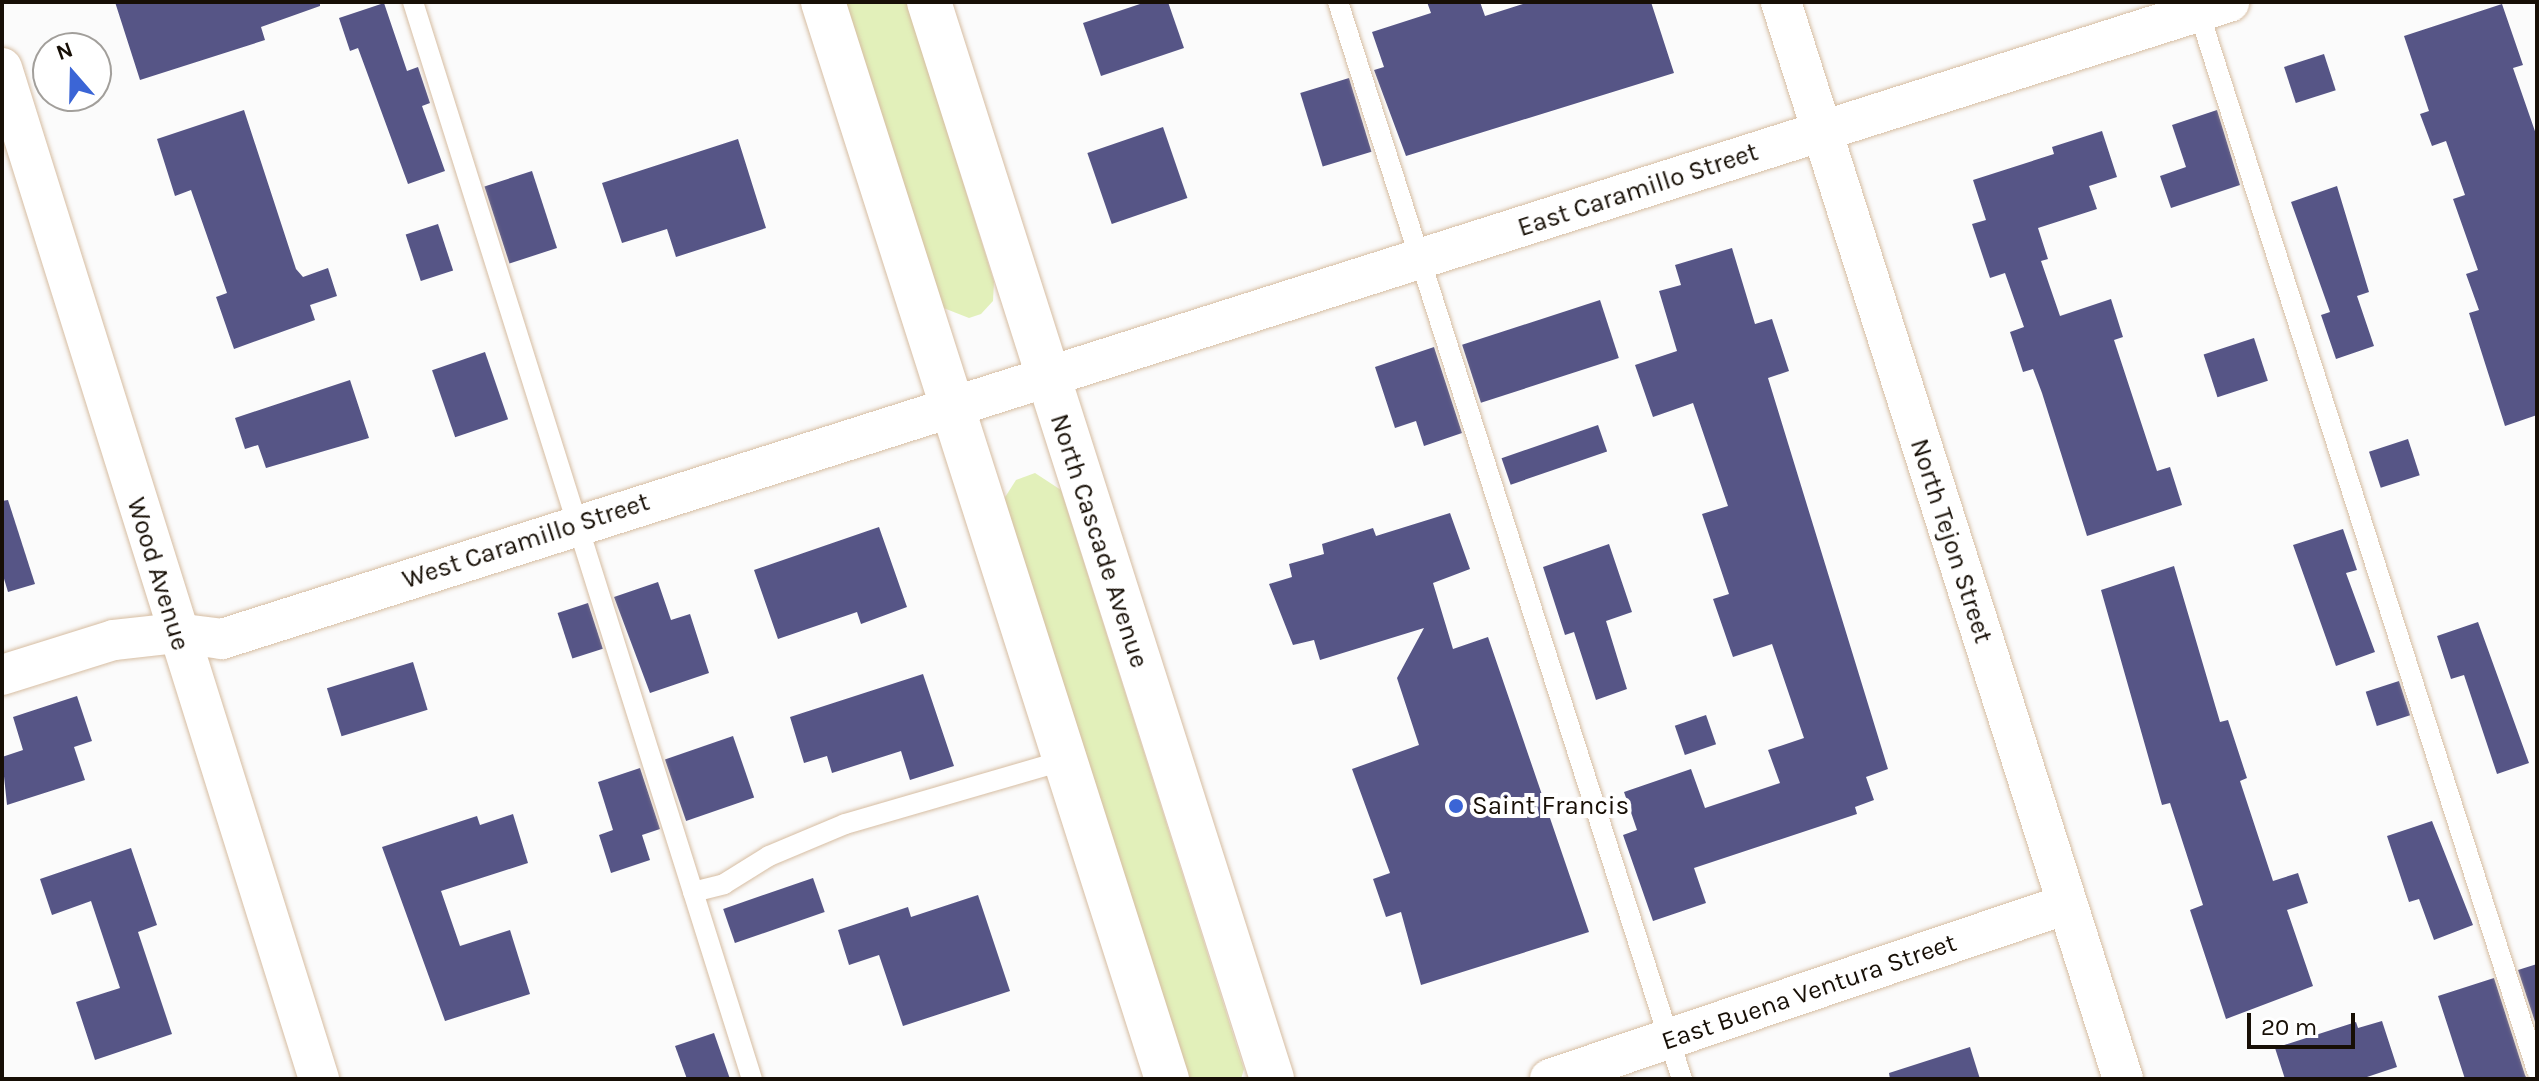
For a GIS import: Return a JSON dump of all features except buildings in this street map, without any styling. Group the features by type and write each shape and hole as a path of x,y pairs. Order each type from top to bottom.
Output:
{"main road":[{"path":"823,2 1167,1079"},
{"name":"North Cascade Avenue","path":"929,2 1272,1079"}],"street":[{"name":"North Tejon Street","path":"1781,2 2123,1079"},
{"name":"East Caramillo Street","path":"1047,379 2208,5"},
{"name":"Wood Avenue","path":"2,68 176,633 319,1079"},
{"name":"West Caramillo Street","path":"2,675 114,640 176,633 222,639 576,524 1047,379"},
{"name":"East Buena Ventura Street","path":"1550,1079 2067,904"}],"lane":[{"path":"413,2 752,1079"},
{"path":"1338,2 1682,1079"},
{"path":"2208,5 2537,1071"},
{"path":"693,892 724,884 769,856 845,824 1065,760"}],"green space":[{"path":"844,2 907,2 994,282 993,301 981,314 969,318 941,307"},
{"path":"1035,473 1061,490 1244,1069 1241,1079 1185,1079 1002,502 1016,480"}],"place":[{"name":"Saint Francis","path":"1456,806"}]}
